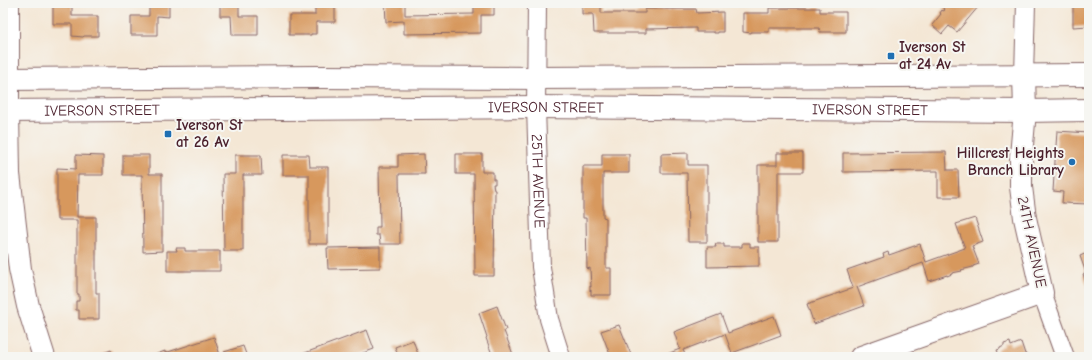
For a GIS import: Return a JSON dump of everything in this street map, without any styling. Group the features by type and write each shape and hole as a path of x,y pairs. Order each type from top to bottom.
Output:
{"main road":[{"path":"8,3 5,111 9,174 20,269 28,306 44,357"},
{"name":"24TH AVENUE","path":"1024,75 1025,110 1021,156 1021,186 1024,218 1042,293"},
{"name":"IVERSON STREET","path":"5,79 1089,75"},
{"name":"IVERSON STREET","path":"5,111 536,107 1089,110"},
{"path":"861,357 1042,293"}],"street":[{"name":"25TH AVENUE","path":"537,3 536,107 541,267 549,318 561,357"},
{"name":"24TH AVENUE","path":"1024,75 1026,3"},
{"name":"24TH AVENUE","path":"1042,293 1065,357"}],"building":[{"path":"53,3 72,3 72,16 98,16 98,36 72,36 72,24 53,24"},
{"path":"149,3 169,3 169,17 157,16 157,35 131,35 131,16 149,16"},
{"path":"220,3 239,3 239,16 258,16 258,35 232,35 231,16 220,16"},
{"path":"315,3 335,3 335,22 316,22 316,34 289,35 289,15 315,15"},
{"path":"385,3 405,3 405,15 474,14 474,3 494,3 494,15 481,15 481,33 404,34 404,21 386,22"},
{"path":"582,3 601,3 601,13 645,13 645,9 696,9 697,13 723,12 723,32 696,32 696,28 646,29 646,33 594,33 593,14 582,14"},
{"path":"945,3 976,3 979,6 957,32 949,26 942,34 932,25 941,14 940,13 942,10 945,10 942,7"},
{"path":"1073,3 1089,3 1089,26 1073,27"},
{"path":"769,8 820,8 820,12 846,12 846,32 820,32 819,28 769,28 769,32 743,32 743,13 769,13"},
{"name":"Hillcrest Heights Branch Library","path":"1057,131 1089,133 1089,204 1062,203 1063,192 1053,191"},
{"path":"946,152 947,170 958,170 959,197 938,197 938,171 843,172 843,153"},
{"path":"688,153 688,165 707,165 707,242 688,242 687,173 661,173 661,154"},
{"path":"777,153 803,153 803,172 778,172 778,242 758,242 758,165 777,165"},
{"path":"424,154 425,174 399,174 400,244 380,244 379,235 376,235 376,227 380,227 379,167 398,167 398,155"},
{"path":"456,154 482,154 482,172 493,172 493,179 495,179 495,184 493,184 495,190 494,276 475,276 474,174 456,174"},
{"path":"602,154 629,154 629,173 603,173 603,217 606,218 606,268 611,268 611,295 591,295 590,268 587,269 586,218 583,218 583,166 602,166"},
{"path":"76,155 103,156 103,175 78,175 77,217 96,217 96,293 99,293 99,319 79,319 79,310 76,310 76,301 79,301 79,294 77,294 77,220 57,220 57,168 76,169"},
{"path":"123,155 149,155 149,174 162,174 162,251 143,252 142,175 123,175"},
{"path":"235,155 261,155 262,175 243,175 243,251 224,251 223,174 235,174"},
{"path":"283,155 309,155 310,167 328,167 328,244 309,244 309,175 283,175"},
{"path":"975,218 983,242 972,246 979,264 929,281 923,263 857,287 864,306 814,324 807,304 853,288 847,270 884,257 883,254 888,252 889,255 920,244 926,262 965,248 956,224"},
{"path":"742,243 750,243 750,247 759,247 759,266 707,267 707,247 716,247 715,244 724,244 724,247 742,247"},
{"path":"380,247 380,268 328,269 327,248"},
{"path":"176,248 185,248 185,251 220,251 220,271 167,271 167,251 177,251"},
{"path":"1089,252 1089,291 1083,274 1086,273 1080,256"},
{"path":"497,306 506,330 504,331 514,357 493,357 486,338 487,337 479,313"},
{"path":"721,314 728,333 774,316 781,335 732,353 725,334 683,350 686,357 659,357 680,349 674,332"},
{"path":"619,325 632,357 611,357 601,331"},
{"path":"367,330 374,349 352,357 294,357"},
{"path":"214,337 220,355 216,357 149,357 165,351 165,353"},
{"path":"413,340 419,357 399,357 395,347"},
{"path":"1010,342 1011,346 1021,342 1027,357 1000,357 997,350 1004,346 1004,344"},
{"path":"243,346 247,357 226,357 224,352"},
{"path":"111,350 113,357 93,357"}],"place":[{"name":"Iverson St at 24 Av","path":"891,56"},
{"name":"Iverson St at 26 Av","path":"168,134"},
{"name":"Hillcrest Heights Branch Library","path":"1072,162"}]}
